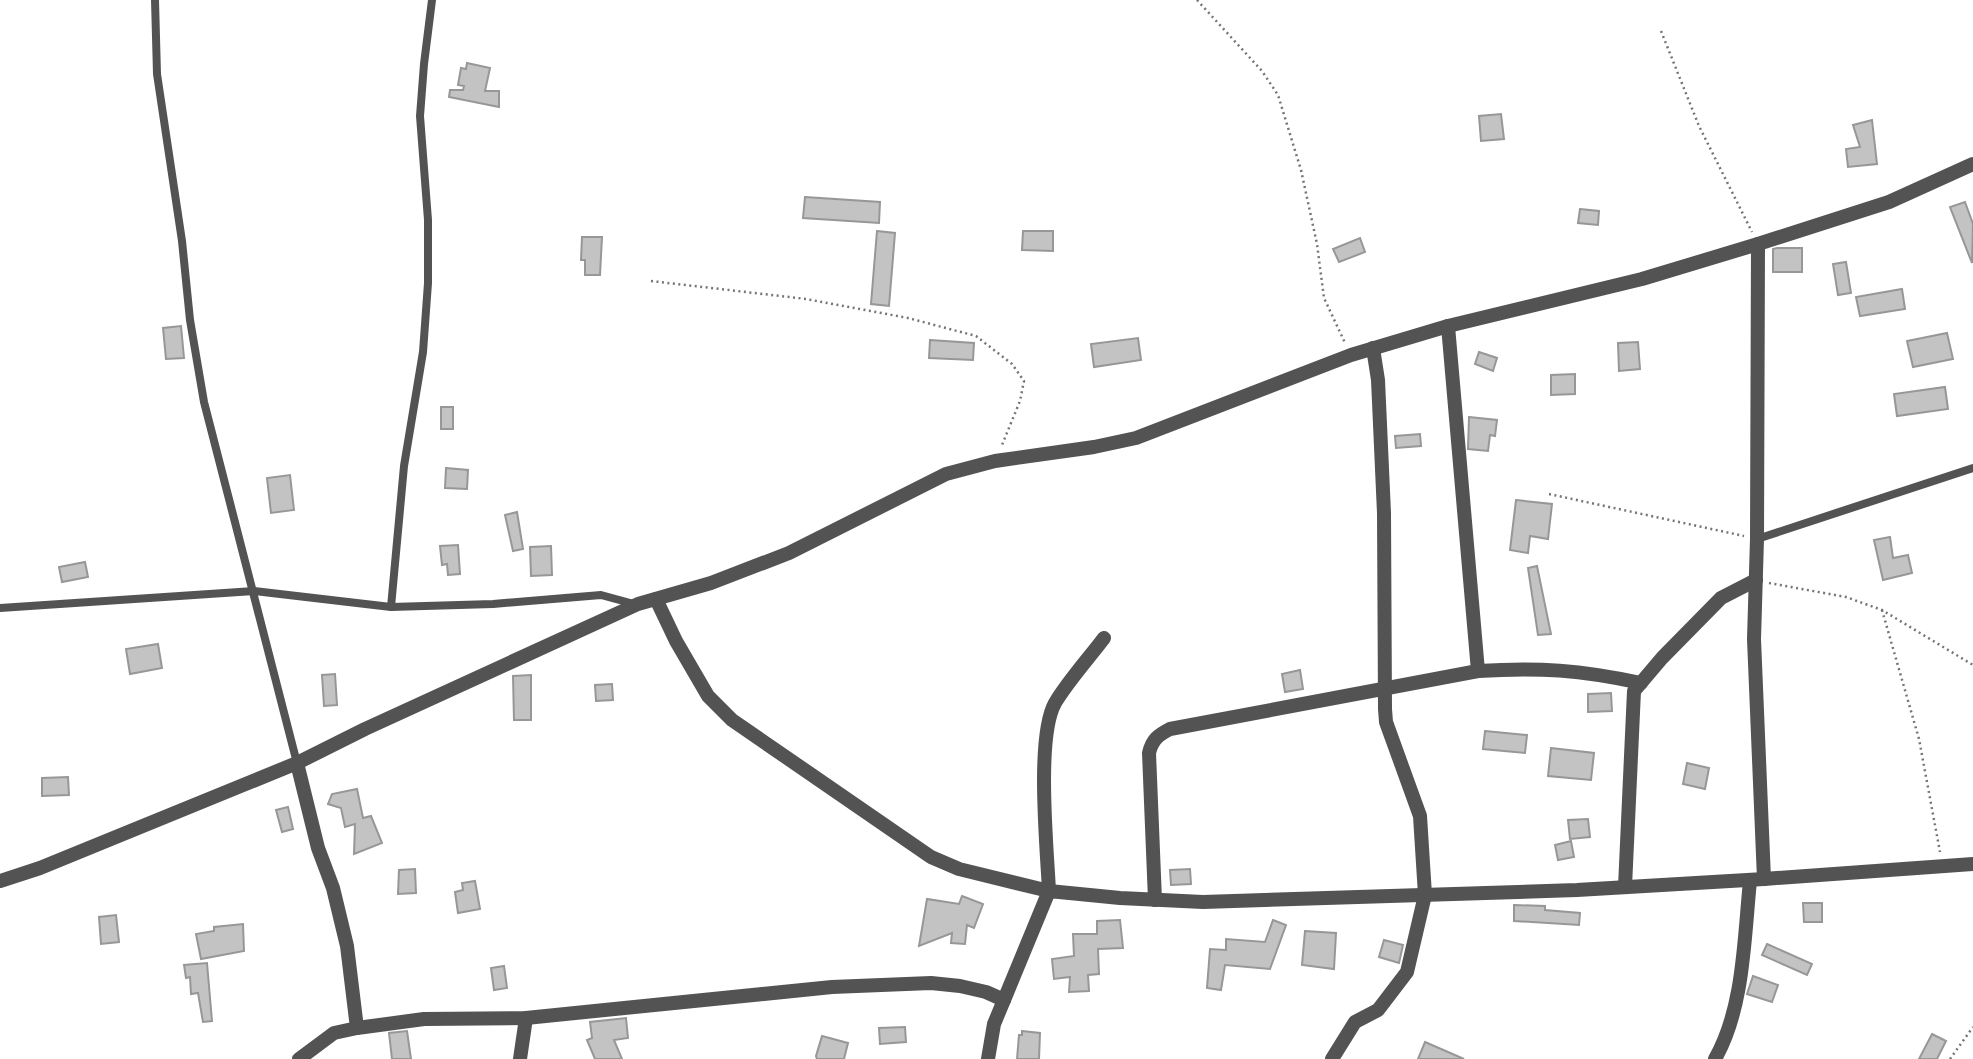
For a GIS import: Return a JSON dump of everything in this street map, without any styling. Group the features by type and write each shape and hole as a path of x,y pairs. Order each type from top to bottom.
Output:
{"street":[{"path":"0,881 297,762 638,604 712,583 789,552 946,474 995,461 1094,447 1136,438 1351,355 1448,327 1642,279 1758,244 1889,202 1973,164"},
{"path":"1715,1059 1732,1016 1757,880 1754,639 1758,244"},
{"path":"1448,327 1478,671"},
{"path":"1332,1059 1355,1022 1378,1010 1407,972 1425,895 1420,816 1386,722 1381,433 1373,348"},
{"path":"1625,887 1634,691 1671,648 1721,598 1756,580"},
{"path":"656,599 676,641 708,696 732,720 931,856 959,869 1049,891 1203,902 1625,887 1973,864"},
{"path":"988,1059 994,1024 1049,891 1046,724 1055,703 1104,638"},
{"path":"1155,900 1149,753 1151,742 1170,729 1478,671 1566,669 1641,683"},
{"path":"297,762 318,848 333,888 347,946 357,1028"},
{"path":"299,1059 334,1033 424,1019 526,1018 756,994 931,983 986,992 1004,1000"},
{"path":"520,1059 526,1018"}],"lane":[{"path":"155,0 157,74 182,242 190,320 204,402 297,762"},
{"path":"391,607 404,466 423,352 427,297 428,220 421,117 432,0"},
{"path":"1757,539 1973,468"},
{"path":"0,608 254,591 391,607 493,604 601,595 638,604"}],"path":[{"path":"1197,0 1262,71 1278,96 1301,170 1317,244 1324,298 1351,355"},
{"path":"1661,31 1699,126 1758,244"},
{"path":"651,281 806,299 908,318 976,336 1012,364 1024,381 1020,401 995,461"},
{"path":"1549,494 1757,539"},
{"path":"1756,580 1846,597 1882,610 1973,665"},
{"path":"1882,610 1919,739 1942,865"},
{"path":"1950,1059 1973,1027"}],"building":[{"path":"467,63 490,68 485,91 499,91 499,107 449,97 450,90 463,90 464,86 458,85 461,68 466,69"},
{"path":"1501,114 1504,139 1481,141 1479,116"},
{"path":"1872,120 1877,164 1848,167 1846,149 1860,147 1853,125"},
{"path":"805,197 880,202 879,223 803,218"},
{"path":"1965,202 1973,224 1972,263 1950,207"},
{"path":"1580,209 1599,211 1598,225 1578,223"},
{"path":"877,231 895,233 889,306 871,304"},
{"path":"1023,231 1053,231 1053,251 1022,250"},
{"path":"582,237 602,237 600,275 585,275 585,260 581,260"},
{"path":"1360,238 1365,252 1339,262 1333,249"},
{"path":"1802,248 1802,272 1773,272 1773,249"},
{"path":"1846,262 1851,293 1838,295 1833,264"},
{"path":"1902,289 1905,309 1860,316 1856,297"},
{"path":"181,326 184,358 166,359 163,328"},
{"path":"1947,333 1953,359 1913,367 1907,341"},
{"path":"1138,338 1141,360 1094,367 1091,344"},
{"path":"930,340 974,343 973,360 929,358"},
{"path":"1638,342 1640,369 1619,371 1618,343"},
{"path":"1479,352 1497,358 1493,371 1475,364"},
{"path":"1575,374 1575,394 1551,395 1551,375"},
{"path":"1945,387 1948,409 1897,416 1894,394"},
{"path":"441,407 453,407 453,429 441,429"},
{"path":"1469,417 1497,420 1495,436 1490,435 1488,451 1468,449"},
{"path":"1420,434 1421,446 1396,448 1395,436"},
{"path":"446,468 468,470 467,489 445,488"},
{"path":"290,475 294,510 271,513 267,478"},
{"path":"1516,500 1552,504 1548,539 1530,536 1528,553 1510,550"},
{"path":"517,512 523,549 513,551 505,515"},
{"path":"1890,537 1893,558 1908,555 1912,573 1883,580 1874,540"},
{"path":"458,545 460,574 448,575 447,564 442,565 440,546"},
{"path":"551,546 552,575 531,576 530,547"},
{"path":"85,562 88,577 62,582 59,567"},
{"path":"1537,566 1551,634 1538,635 1528,568"},
{"path":"158,644 162,668 130,674 126,649"},
{"path":"1300,670 1303,689 1285,692 1282,674"},
{"path":"335,674 337,705 324,706 322,675"},
{"path":"531,675 531,720 514,720 513,676"},
{"path":"612,684 613,700 596,701 595,685"},
{"path":"1611,693 1612,711 1588,712 1588,694"},
{"path":"1485,731 1527,735 1525,753 1483,749"},
{"path":"1551,748 1594,753 1591,780 1548,776"},
{"path":"1687,763 1709,768 1705,789 1683,784"},
{"path":"68,777 69,795 42,796 42,778"},
{"path":"357,789 363,818 371,816 382,843 354,854 355,824 345,827 341,808 328,804 332,794"},
{"path":"288,807 293,829 282,832 276,810"},
{"path":"1588,819 1590,837 1570,839 1568,820"},
{"path":"1571,841 1574,857 1558,860 1555,845"},
{"path":"415,869 416,893 398,894 399,870"},
{"path":"1190,869 1191,884 1171,885 1170,870"},
{"path":"475,881 480,909 458,913 455,892 463,890 462,883"},
{"path":"962,896 983,904 974,928 967,925 965,944 951,943 952,933 919,946 927,899 959,904"},
{"path":"1803,903 1822,903 1822,922 1804,922"},
{"path":"1514,905 1545,906 1545,910 1580,913 1579,925 1514,921"},
{"path":"116,915 119,942 101,944 99,917"},
{"path":"1120,920 1123,948 1098,949 1099,974 1088,975 1089,991 1069,992 1070,977 1054,979 1052,959 1074,956 1073,934 1097,934 1097,921"},
{"path":"1273,920 1286,925 1270,969 1225,965 1221,990 1207,988 1210,949 1226,950 1226,939 1265,942"},
{"path":"243,924 244,951 201,959 196,934 214,931 214,927"},
{"path":"1305,931 1336,933 1334,969 1302,965"},
{"path":"1384,940 1403,945 1399,963 1379,957"},
{"path":"1767,944 1812,964 1807,975 1762,955"},
{"path":"207,963 212,1021 203,1022 198,993 191,994 190,977 186,978 184,965"},
{"path":"504,966 507,988 494,990 491,968"},
{"path":"1753,976 1778,985 1772,1002 1747,994"},
{"path":"626,1018 628,1038 614,1040 622,1059 595,1059 587,1040 592,1038 590,1022"},
{"path":"905,1027 906,1042 880,1044 879,1028"},
{"path":"407,1031 411,1059 392,1059 389,1033"},
{"path":"1022,1031 1040,1033 1039,1059 1017,1059 1019,1035 1022,1035"},
{"path":"1932,1034 1946,1041 1937,1059 1919,1059"},
{"path":"822,1036 848,1043 844,1059 817,1059"},
{"path":"1425,1042 1464,1059 1418,1059"}]}
